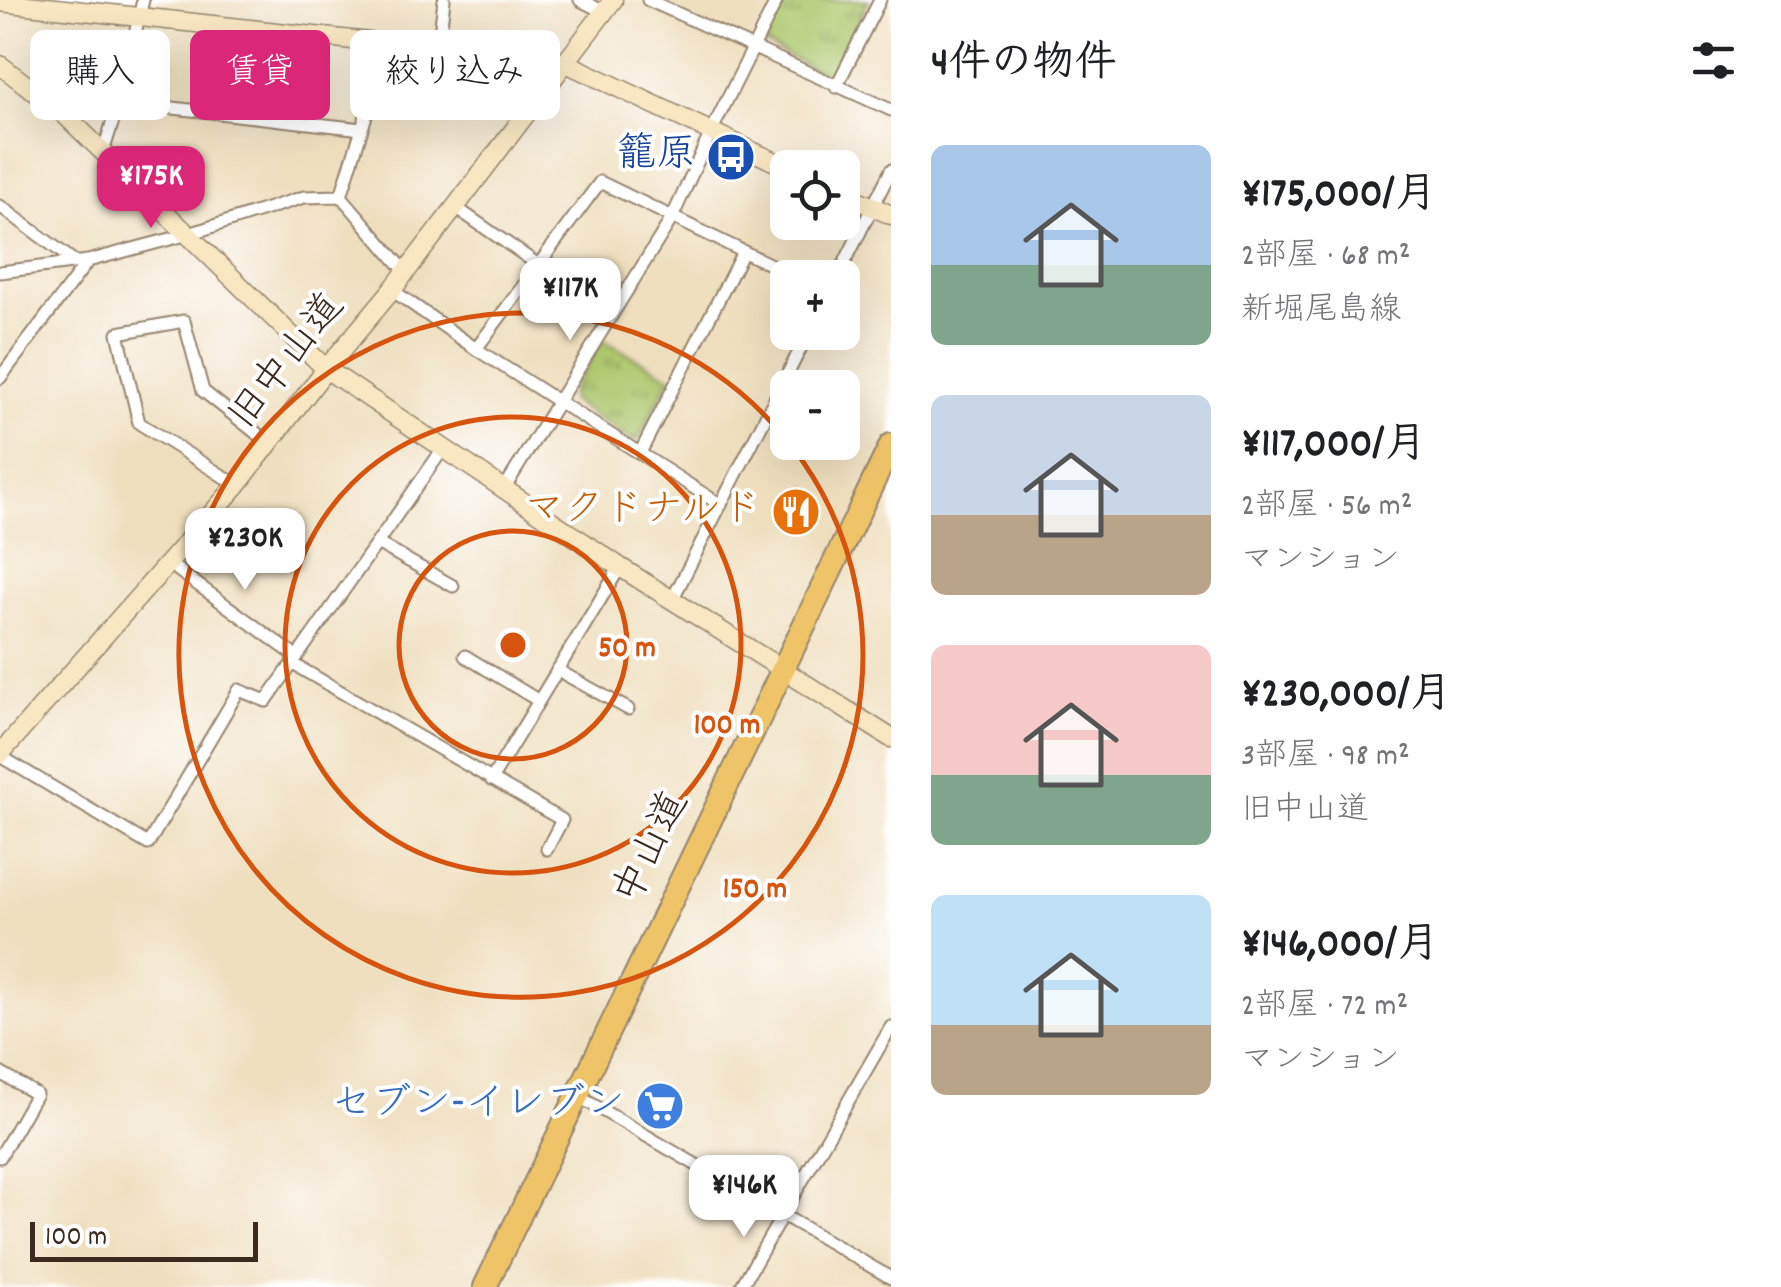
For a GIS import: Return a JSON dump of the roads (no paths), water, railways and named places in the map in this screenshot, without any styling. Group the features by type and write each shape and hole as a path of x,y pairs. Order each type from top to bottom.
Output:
{"highway":[{"name":"中山道","path":"484,1287 891,445"}],"main road":[{"path":"0,2 142,9 350,39"},
{"name":"旧中山道","path":"0,755 237,485 609,6"},
{"path":"560,63 770,160"},
{"path":"0,65 64,114 326,370 620,567 891,738"},
{"path":"860,200 891,215"}],"street":[{"path":"440,30 444,0"},
{"path":"580,0 609,6"},
{"path":"648,0 891,110"},
{"path":"504,490 672,218 776,0"},
{"path":"836,86 880,0"},
{"path":"170,108 362,129"},
{"path":"103,152 113,120"},
{"path":"341,196 365,120"},
{"path":"846,260 891,170"},
{"path":"476,349 600,182 770,265"},
{"path":"0,272 82,262 189,234 304,197 341,196"},
{"path":"341,196 406,272"},
{"path":"0,206 82,262"},
{"path":"455,206 537,264"},
{"path":"640,453 743,252"},
{"path":"0,378 82,262"},
{"path":"392,290 476,349 721,505"},
{"path":"237,485 139,422 118,333 184,321 202,390 269,443"},
{"path":"672,600 800,350"},
{"path":"0,755 148,844 239,690 266,701 443,449"},
{"path":"377,543 453,586"},
{"path":"168,563 295,660 562,820 547,849"},
{"path":"491,780 620,567"},
{"path":"465,656 539,701"},
{"path":"558,670 628,709"},
{"path":"741,1287 891,1027"},
{"path":"0,1073 36,1094 0,1157"},
{"path":"576,1095 891,1278"}],"place":[{"name":"籠原","path":"731,157"},
{"name":"マクドナルド","path":"796,512"},
{"name":"セブン-イレブン","path":"660,1106"}]}
